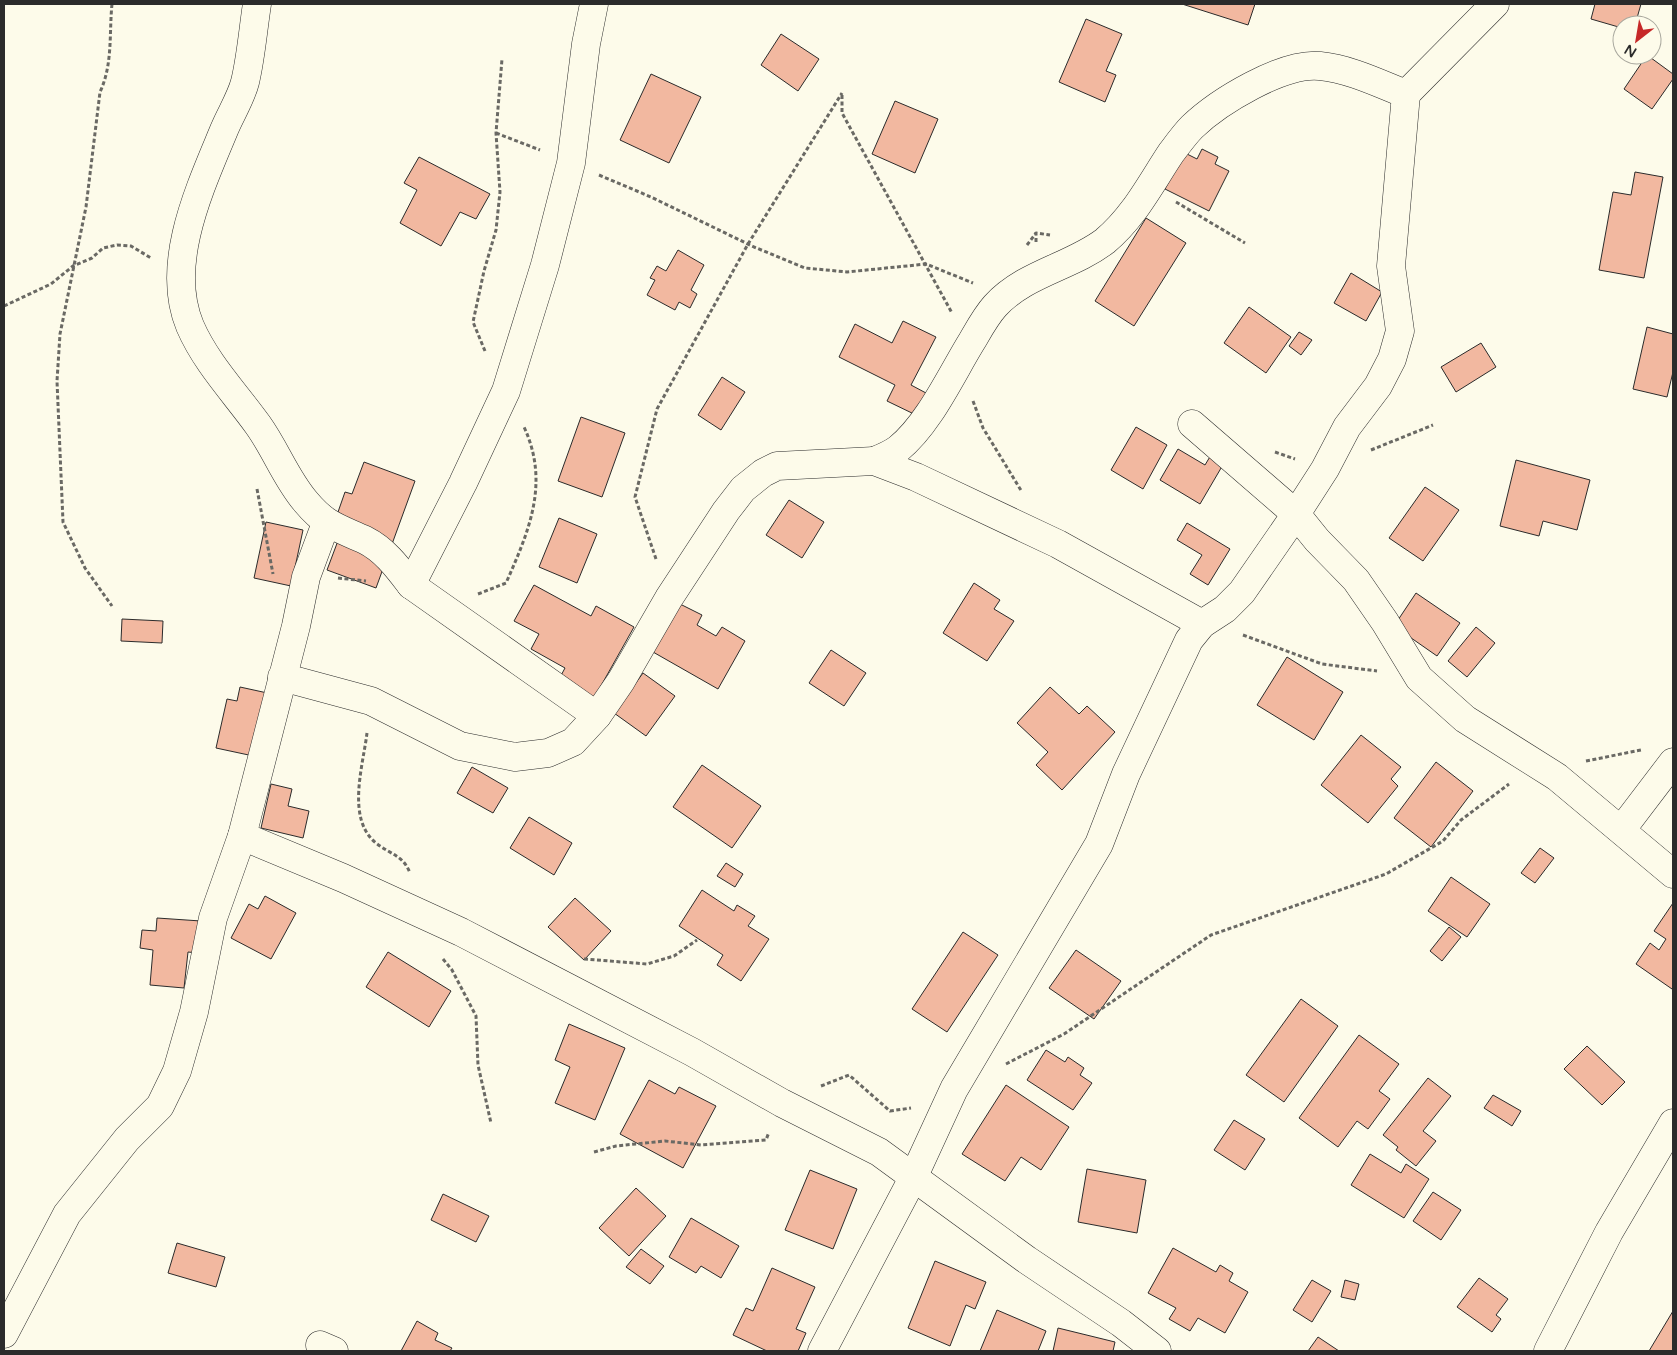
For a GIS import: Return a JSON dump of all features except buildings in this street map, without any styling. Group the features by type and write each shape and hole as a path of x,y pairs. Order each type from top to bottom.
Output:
{"street":[{"path":"257,4 245,83 196,200 182,251 183,297 190,325 206,355 260,428 305,502 326,523 345,533 366,540 381,550 410,585 597,716"},
{"path":"410,585 463,483 506,391 546,265 571,163 586,44 594,4"},
{"path":"822,1351 913,1178 954,1089 1099,844 1119,790 1189,640 1202,624 1225,609 1242,592 1296,514 1325,469 1347,427 1378,386 1392,360 1400,331 1392,266 1406,94 1495,4"},
{"path":"874,462 897,450 920,428 994,306 1015,289 1038,275 1085,254 1106,240 1151,187 1171,153 1192,127 1220,105 1266,79 1296,68 1317,66 1343,70 1406,94"},
{"path":"1192,424 1296,514 1317,540 1356,580 1419,678 1465,720 1544,768 1622,829 1673,874"},
{"path":"282,677 371,701 460,746 515,756 548,752 573,742 597,716 621,681 669,598 726,510 743,489 763,473 777,466 874,462 916,476 1058,544 1202,624"},
{"path":"4,1334 67,1214 127,1139 160,1106 177,1071 194,1012 213,918 242,836 306,577 326,523"},
{"path":"1622,829 1673,762"},
{"path":"242,836 343,878 461,932 683,1048 782,1103 879,1152 1027,1260 1121,1323 1157,1351"},
{"path":"1548,1351 1609,1232 1673,1123"}],"path":[{"path":"112,4 111,42 107,78 100,92 86,207 60,334 57,381 63,522 85,568 112,606"},
{"path":"669,598 635,497 657,409 748,244 842,93 842,113 952,313 959,362 983,428 1025,496"},
{"path":"496,134 651,197 748,244 805,268 847,272 926,264 975,283"},
{"path":"1024,249 1036,233"},
{"path":"1202,624 1237,633 1322,664 1419,678"},
{"path":"1003,1066 1064,1034 1212,935 1386,874 1442,841 1461,820 1502,788 1544,768 1624,755 1649,748"},
{"path":"594,1152 616,1146 665,1141 701,1145 766,1140 782,1103 849,1074 890,1111 928,1106 954,1089"}]}
